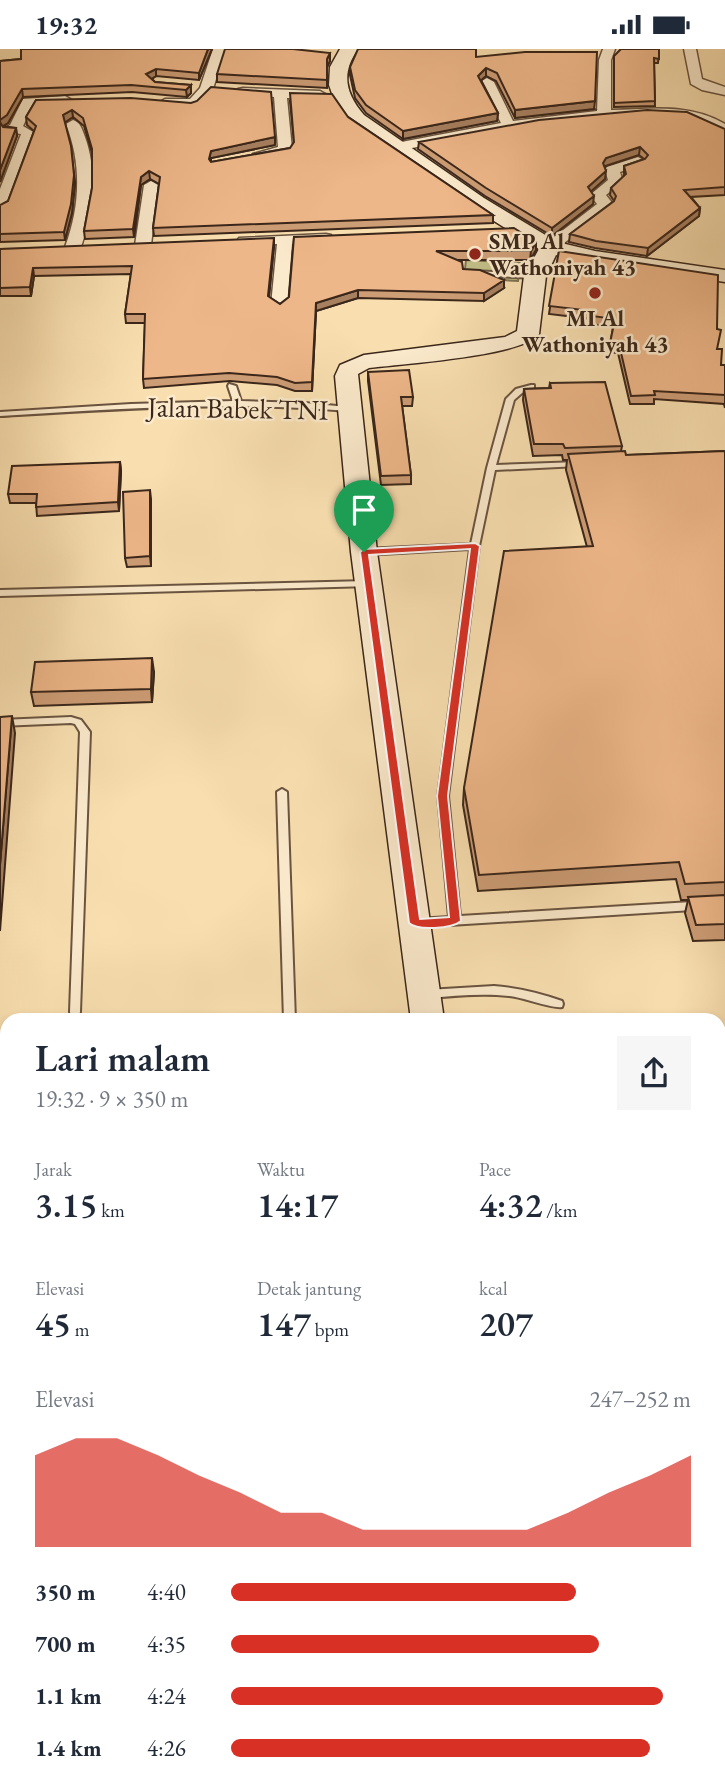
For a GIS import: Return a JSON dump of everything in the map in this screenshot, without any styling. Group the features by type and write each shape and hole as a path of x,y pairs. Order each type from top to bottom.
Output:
{"street":[{"path":"219,49 219,90"},
{"path":"604,114 605,60 609,49"},
{"path":"690,49 696,81 725,91"},
{"path":"341,53 336,73 340,95 357,119 550,247 595,257 725,276"},
{"path":"487,82 509,126"},
{"path":"184,86 280,94 340,95"},
{"path":"157,101 191,104 219,90"},
{"path":"243,159 285,150 280,94"},
{"path":"0,208 28,133 7,129 30,101 83,100"},
{"path":"396,147 509,126 604,114 683,111 707,119 725,130"},
{"path":"72,247 79,233 85,192 81,148 73,124"},
{"path":"348,409 346,376 348,369 354,366 510,343 525,338 528,334 535,276 550,247 606,204 597,195 616,181 611,171 638,161"},
{"path":"144,245 151,185"},
{"path":"492,230 520,229"},
{"path":"233,241 340,237"},
{"path":"279,305 285,240"},
{"name":"Jalan Babek TNI","path":"348,409 364,552 426,1007"}],"lane":[{"path":"467,273 535,276"},
{"path":"232,386 237,403"},
{"path":"455,921 443,796 475,546 491,468 510,399 519,391 531,387"},
{"name":"Jalan Babek TNI","path":"0,414 237,403 299,404 348,409"},
{"path":"491,468 587,464"},
{"path":"364,552 475,546"},
{"path":"0,593 369,584"},
{"path":"0,723 71,720 78,722 85,732 75,1012"},
{"path":"282,792 290,1013"},
{"path":"415,923 725,904"},
{"path":"426,1007 496,990 531,993 558,1004"}],"shaded area":[{"path":"466,260 520,263 518,281 464,278"}],"building":[{"path":"21,49 208,49 199,73 156,69 146,74 155,82 191,85 186,90 131,85 22,89 7,115 0,120 0,61 21,59"},
{"path":"225,49 293,49 330,53 327,59 327,80 217,74"},
{"path":"358,49 476,49 476,57 525,52 597,52 595,101 515,110 497,73 486,68 478,76 498,113 403,131 366,105 355,90 350,67"},
{"path":"621,49 659,49 659,59 654,58 655,101 614,103 614,56"},
{"path":"211,87 271,92 275,137 211,151 211,162 290,148 294,142 290,93 332,94 348,117 493,215 153,228 160,177 149,171 141,177 133,229 84,231 92,188 92,149 83,118 72,110 63,115 71,146 74,175 64,232 0,234 0,205 8,201 36,126 26,117 36,100 131,98 191,103 197,101"},
{"path":"647,110 687,112 725,129 725,187 684,190 700,208 648,248 596,241 570,234 614,201 616,196 611,188 626,174 624,166 645,159 648,155 640,147 606,158 603,163 606,171 588,187 594,196 552,228 486,188 419,142 539,120"},
{"path":"0,122 3,127 16,128 0,170"},
{"path":"514,228 536,242 531,251 436,251 462,262 463,269 480,270 504,280 484,293 358,290 316,303 312,382 295,383 277,377 229,373 143,379 145,314 125,314 132,266 33,268 30,287 0,288 0,249 274,238 268,296 280,304 289,297 294,237"},
{"path":"559,251 718,275 717,329 721,330 717,349 722,349 721,365 725,365 725,395 654,391 655,395 631,396 619,344 610,343 615,319 592,316 593,311 549,306"},
{"path":"409,370 413,397 401,397 411,475 381,476 368,372"},
{"path":"605,382 622,446 565,448 563,444 534,444 524,389 551,388 550,383"},
{"path":"625,451 626,455 725,451 725,882 685,884 679,862 479,875 464,788 504,551 593,546 568,454"},
{"path":"120,462 118,502 36,507 37,494 8,494 12,466"},
{"path":"150,490 150,556 125,558 123,492"},
{"path":"152,658 151,689 31,692 35,662"},
{"path":"12,716 0,865 0,717"},
{"path":"725,895 725,924 696,925 688,897"}],"place":[{"name":"SMP Al Wathoniyah 43","path":"475,254"},
{"name":"MI Al Wathoniyah 43","path":"595,293"}],"route":[{"path":"475,546 443,796 455,921 415,923 364,552 475,546"}]}
